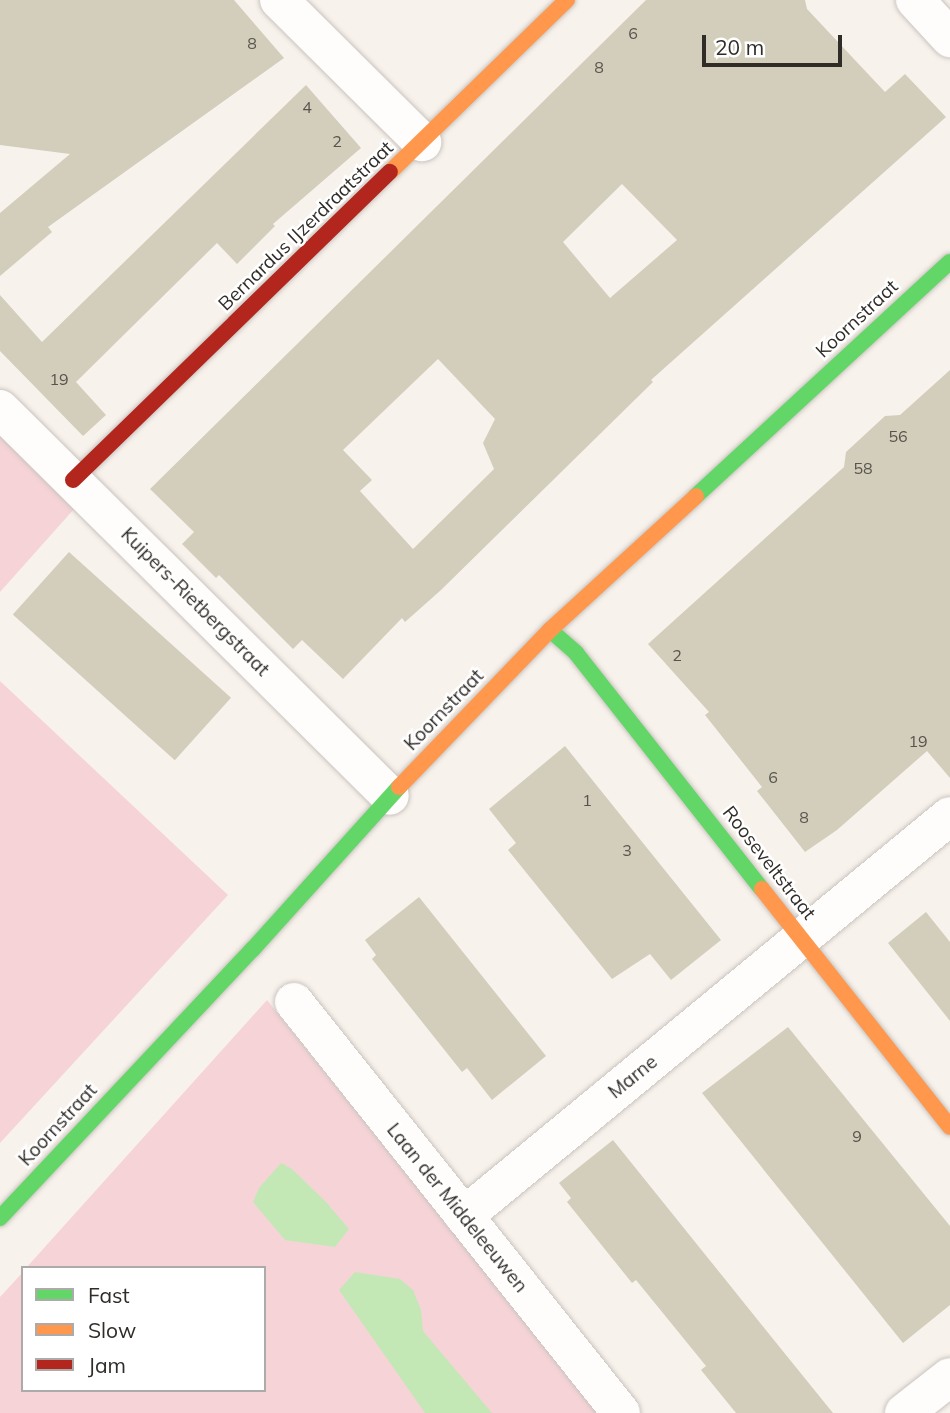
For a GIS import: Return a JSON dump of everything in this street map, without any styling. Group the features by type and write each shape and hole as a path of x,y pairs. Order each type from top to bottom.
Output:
{"street":[{"path":"279,0 422,142"},
{"name":"Bernardus IJzerdraatstraat","path":"73,480 567,0"},
{"path":"915,0 950,38"},
{"name":"Koornstraat","path":"0,1218 253,949 390,796 550,630 950,262"},
{"name":"Kuipers-Rietbergstraat","path":"0,409 390,796"},
{"name":"Rooseveltstraat","path":"550,630 576,653 950,1127"},
{"name":"Marne","path":"464,1216 950,816"},
{"name":"Laan der Middeleeuwen","path":"294,1002 621,1413"},
{"path":"904,1413 950,1377"}],"shaded area":[{"path":"0,433 74,509 0,592"},
{"path":"0,681 228,895 0,1143"},
{"path":"267,1000 598,1413 0,1413 0,1297 21,1274 21,1392 266,1392 266,1266 28,1266"},
{"path":"281,1163 292,1169 326,1202 349,1229 335,1247 285,1240 253,1202 259,1188"},
{"path":"355,1272 400,1279 413,1290 421,1310 423,1331 492,1413 425,1413 339,1290"}],"building":[{"path":"0,0 234,0 284,58 48,227 52,232 0,276 0,213 70,154 0,145"},
{"path":"646,0 805,0 807,9 885,92 905,74 946,117 651,380 653,382 441,590 405,622 402,618 343,679 302,640 293,649 219,575 216,578 182,544 194,532 150,489","holes":["622,184 677,240 610,298 563,242","438,359 495,419 483,443 494,469 413,549 360,491 372,480 343,450"]},
{"path":"306,85 361,148 273,224 275,226 237,264 217,243 76,382 106,415 83,436 0,351 0,295 42,342"},
{"path":"950,370 950,778 927,751 837,830 805,852 757,791 762,787 705,715 709,712 648,644 844,467 846,452 885,416 900,415"},
{"path":"69,552 231,698 175,760 13,614"},
{"path":"565,746 721,940 671,980 650,954 612,979 508,850 516,843 489,809"},
{"path":"419,897 546,1056 492,1100 467,1068 462,1072 372,959 376,955 365,940"},
{"path":"926,912 950,942 950,1021 888,943"},
{"path":"788,1027 950,1226 950,1305 903,1343 702,1093"},
{"path":"613,1140 833,1413 736,1413 701,1370 706,1366 636,1280 632,1283 567,1202 571,1198 559,1183"}],"traffic: fast":[{"path":"696,496 950,262"},
{"path":"550,630 576,653 762,889"},
{"path":"0,1218 253,949 399,787"}],"traffic: slow":[{"path":"390,172 567,0"},
{"path":"399,787 550,630 696,496"},
{"path":"762,889 950,1127"}],"traffic: jam":[{"path":"73,480 390,172"}]}
